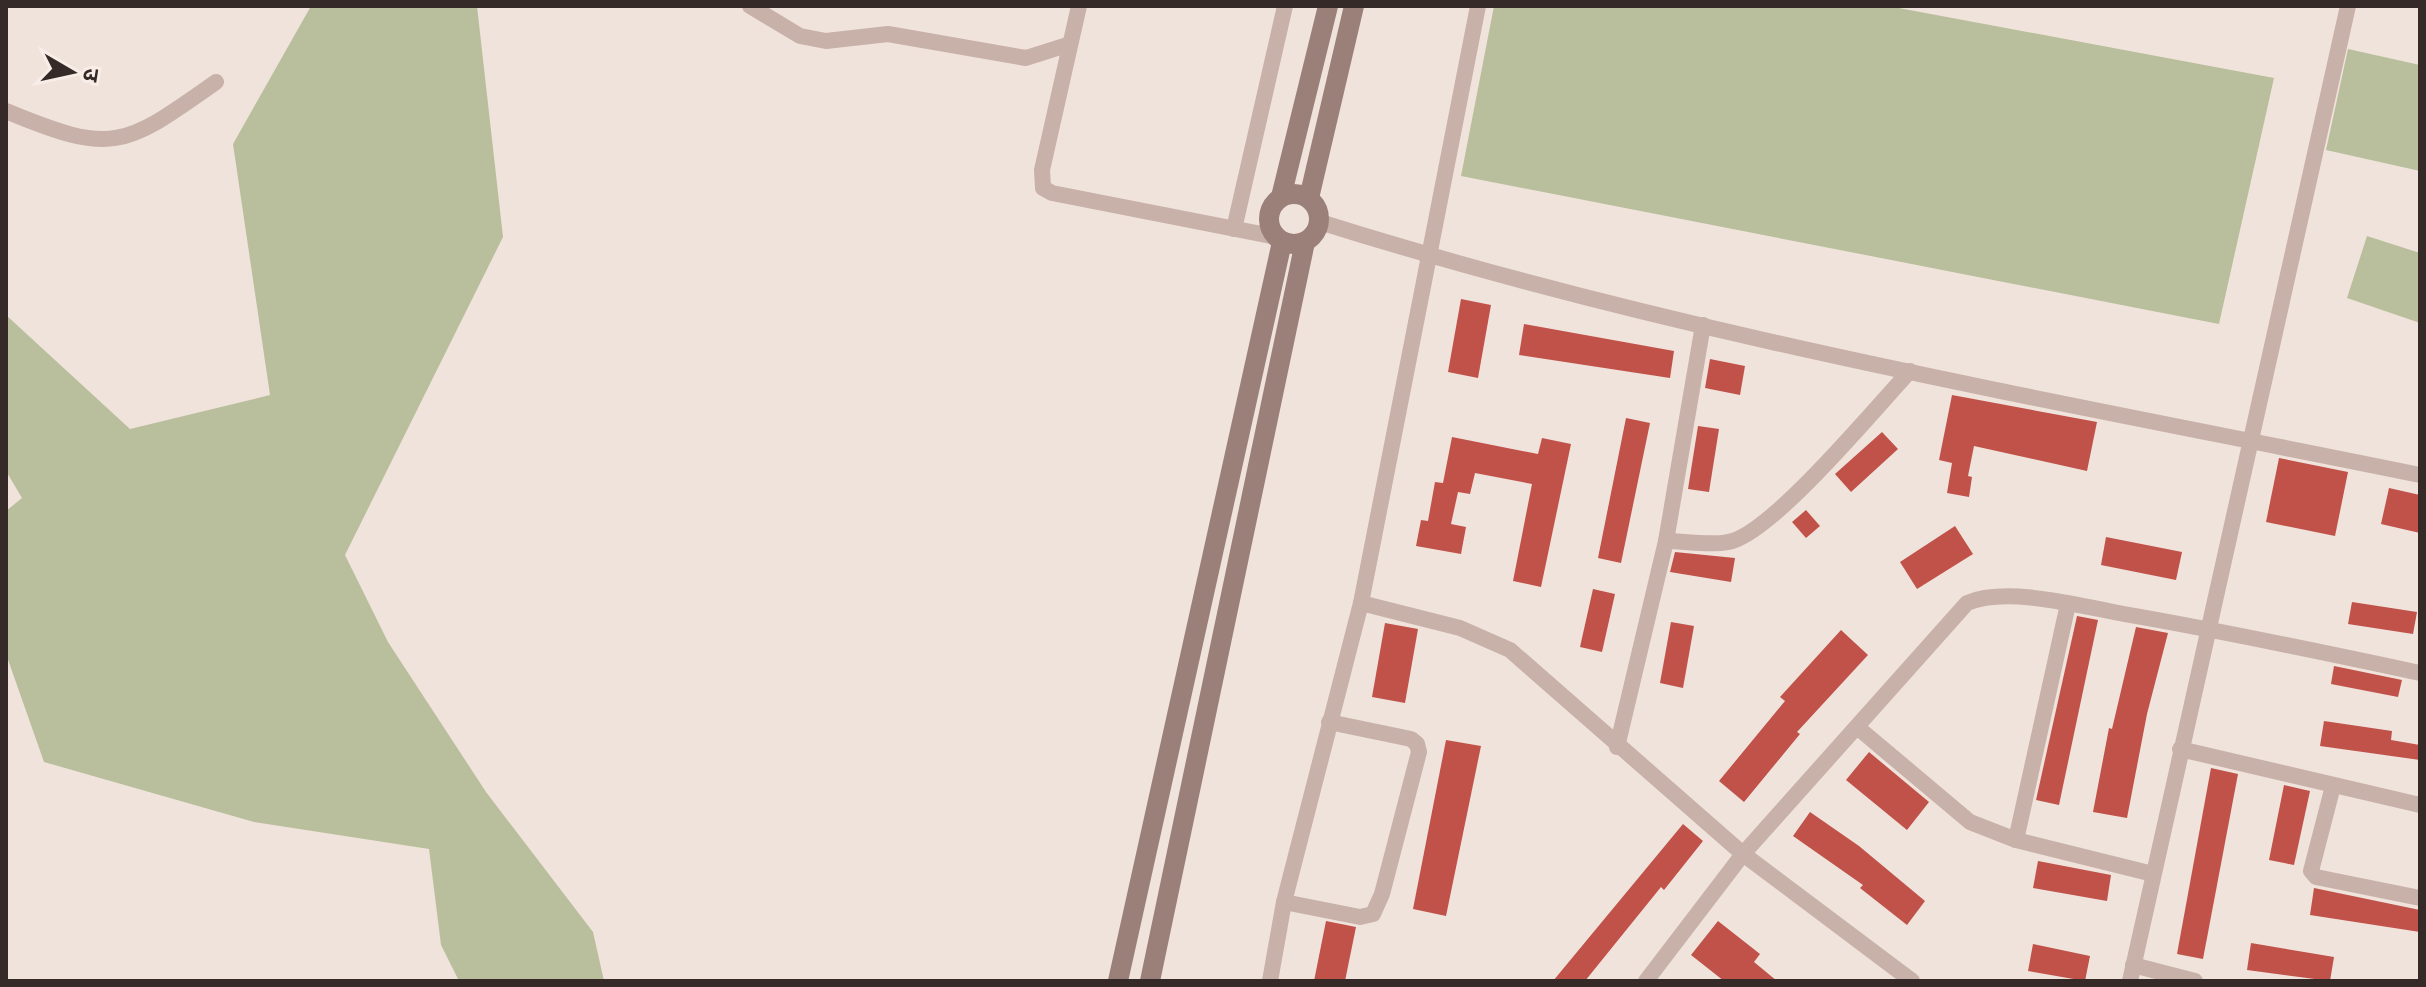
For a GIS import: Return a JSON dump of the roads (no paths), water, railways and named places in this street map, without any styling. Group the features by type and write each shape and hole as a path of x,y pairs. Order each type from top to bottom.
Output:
{"main road":[{"path":"1118,981 1279,239 1269,216 1281,197 1328,6"},
{"path":"1309,198 1354,6"},
{"path":"1279,239 1305,242 1312,238 1320,222 1318,208 1309,198 1295,193 1281,197"},
{"path":"1150,981 1305,242"}],"street":[{"path":"750,6 800,36 826,41 888,34 1026,58 1070,44"},
{"path":"1079,6 1042,170 1043,188 1052,193 1279,239"},
{"path":"1234,229 1285,6"},
{"path":"1270,981 1284,902 1361,603 1478,6"},
{"path":"2195,981 2131,973 2348,6"},
{"path":"6,111 46,127 105,141 130,137 152,128 216,82"},
{"path":"1320,222 1430,257 1703,325 1910,371 2420,475"},
{"path":"1617,747 1666,541 1703,325"},
{"path":"1666,541 1728,542 1750,534 1786,502 1910,371"},
{"path":"1646,981 1743,854 1967,603 1982,597 2000,596 2068,604 2207,628 2420,673"},
{"path":"1361,603 1460,628 1510,650 1617,747 1743,854 1912,981"},
{"path":"2016,840 2068,604"},
{"path":"1284,902 1360,917 1373,914 1382,894 1419,752 1411,739 1329,722"},
{"path":"1857,727 1970,822 2016,840 2153,874"},
{"path":"2180,749 2420,805"},
{"path":"2333,786 2311,871 2316,877 2420,898"}]}
